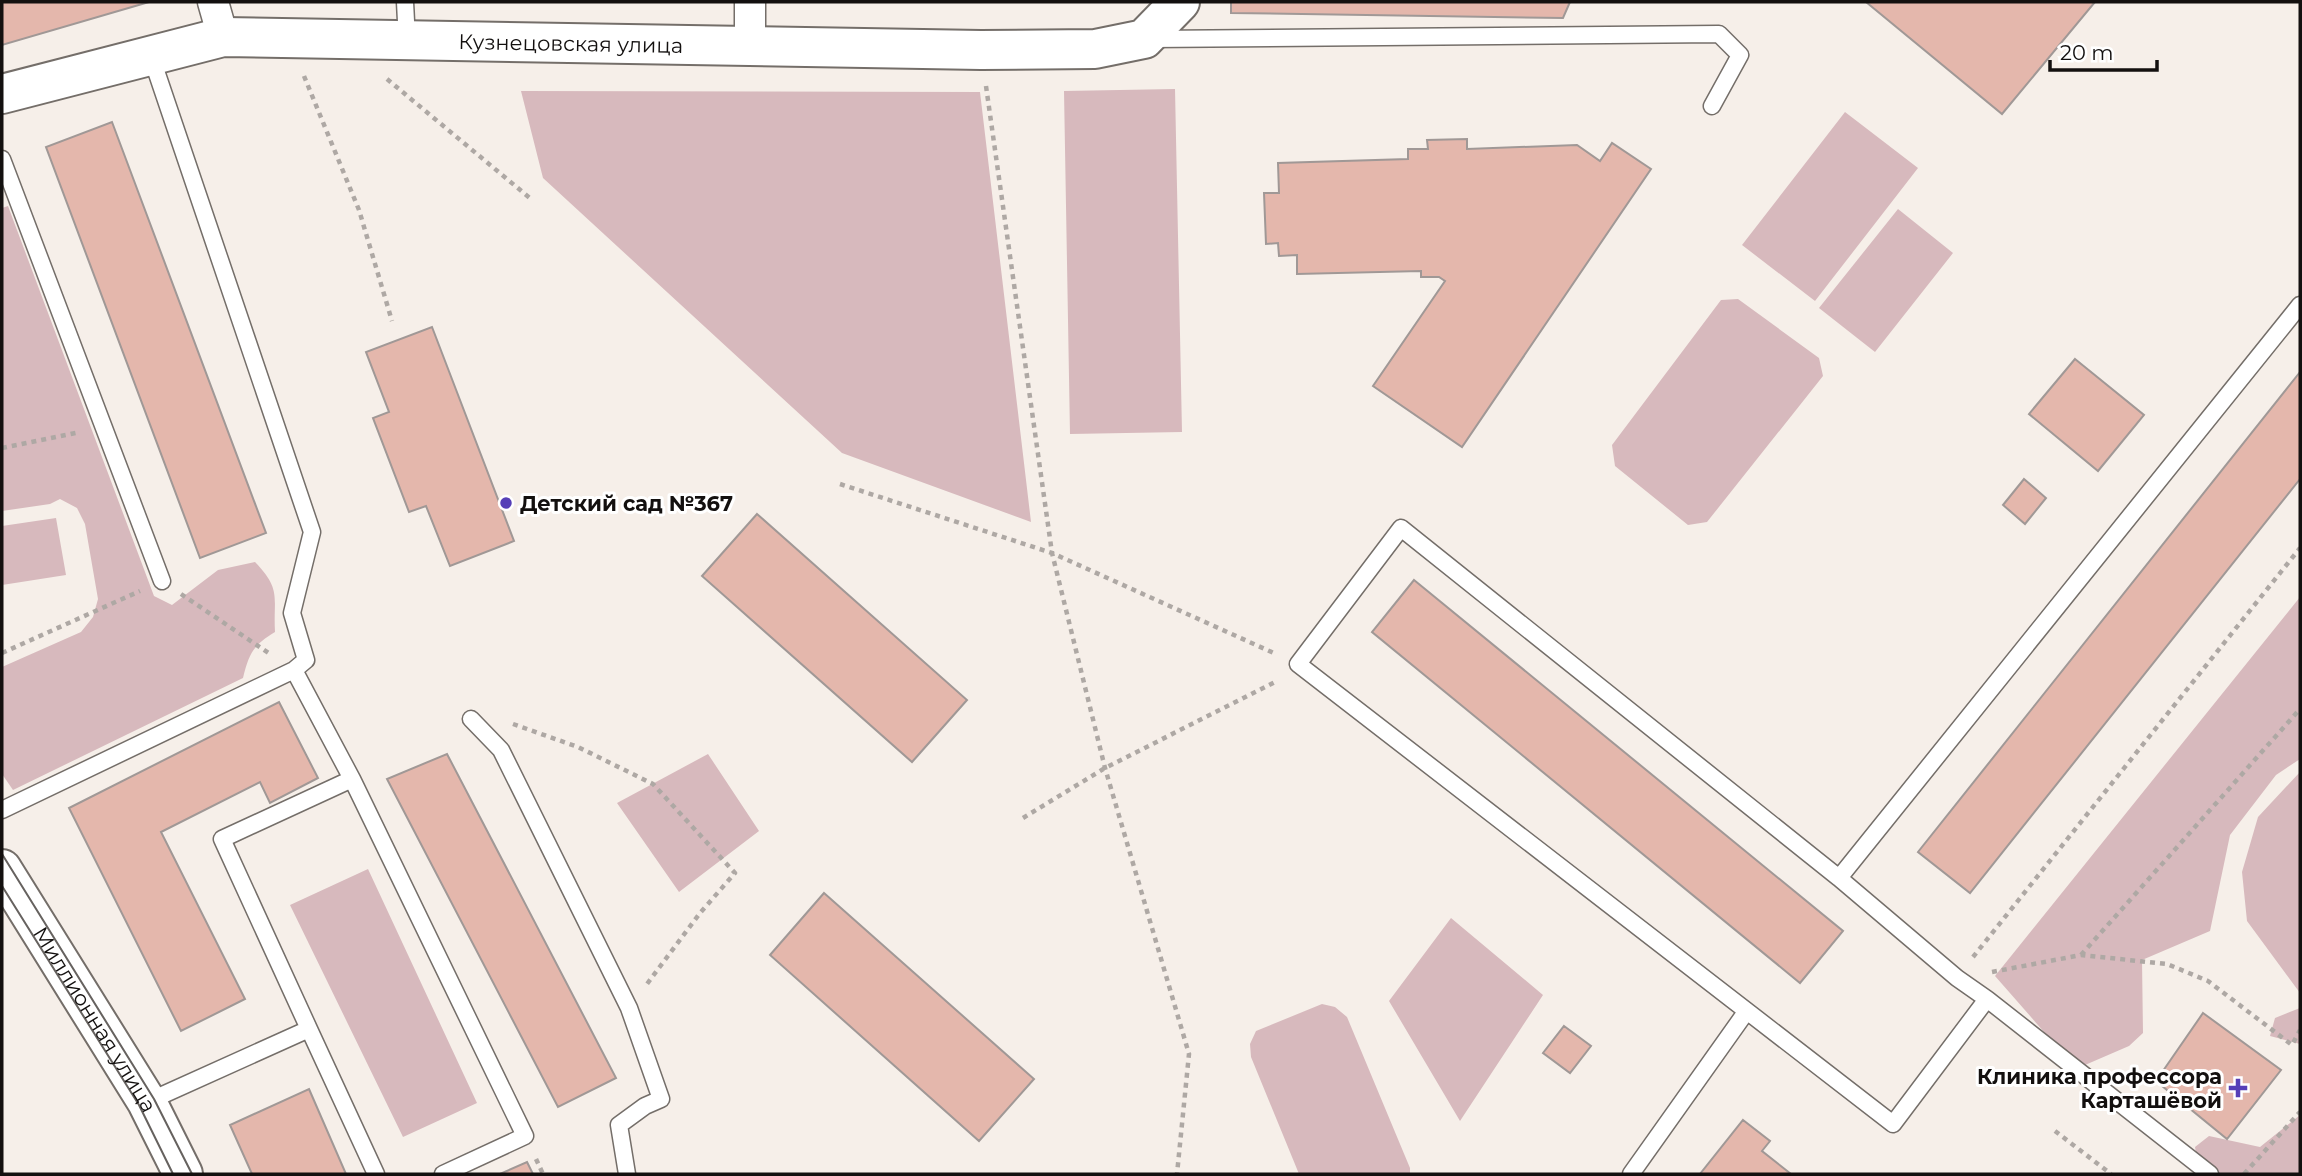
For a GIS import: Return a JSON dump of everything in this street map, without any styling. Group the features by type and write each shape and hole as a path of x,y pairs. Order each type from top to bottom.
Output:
{"street":[{"path":"750,2 750,47"},
{"path":"1144,39 1180,2"},
{"name":"Кузнецовская улица","path":"2,94 152,56 218,20 407,41 981,50 1095,49 1144,39"},
{"name":"Миллионная улица","path":"2,869 147,1102 183,1174"}],"lane":[{"path":"405,2 407,41"},
{"path":"1144,39 1719,34 1740,55 1713,106"},
{"path":"2,810 294,670 306,660 292,613 312,532 152,56"},
{"path":"2,159 162,581"},
{"path":"1839,878 2300,305"},
{"path":"1987,999 1893,1124 1298,664 1401,528 1839,878 1957,978 1987,999 2210,1174"},
{"path":"294,670 352,779 525,1136 443,1174"},
{"path":"471,719 501,750 629,1008 661,1099 645,1106 619,1125 628,1174"},
{"path":"352,779 222,839 376,1174"},
{"path":"1631,1174 1746,1012"},
{"path":"147,1102 309,1029"}],"path":[{"path":"304,76 359,210 392,321"},
{"path":"383,76 531,199"},
{"path":"986,81 1052,553 1105,768 1189,1054 1177,1174"},
{"path":"2,448 103,427"},
{"path":"840,484 1052,553 1298,664 1286,676 1105,768 1023,818"},
{"path":"1957,978 2300,548"},
{"path":"2,653 162,581 294,670"},
{"path":"2081,955 2300,709"},
{"path":"471,719 523,727 578,747 653,784 735,873 700,913 629,1008"},
{"path":"1957,978 2081,955 2167,964 2208,981 2292,1045 2300,1030"},
{"path":"2244,1174 2300,1112"},
{"path":"2055,1131 2111,1174"}],"shaded area":[{"path":"1175,89 1182,432 1070,434 1064,91"},
{"path":"521,91 980,92 1031,522 842,453 543,178"},
{"path":"1845,112 1918,168 1815,301 1742,245"},
{"path":"8,206 154,596 172,605 218,570 255,562 273,587 275,602 275,632 253,651 243,678 13,790 2,774 2,667 81,632 93,617 98,599 85,524 77,508 60,499 50,504 2,511 2,208"},
{"path":"1898,209 1953,253 1875,352 1819,308"},
{"path":"1738,299 1819,358 1823,376 1707,522 1688,525 1615,466 1612,445 1721,300"},
{"path":"56,518 66,575 2,585 2,526"},
{"path":"2300,597 2300,759 2276,775 2230,835 2210,931 2142,960 2143,1033 2129,1046 2085,1065 2067,1058 1995,976"},
{"path":"708,754 759,831 679,892 617,803"},
{"path":"2300,772 2300,993 2247,921 2242,872 2258,817"},
{"path":"368,869 477,1103 403,1137 290,905"},
{"path":"1451,918 1543,995 1460,1121 1389,1001"},
{"path":"1322,1004 1335,1007 1347,1017 1410,1168 1410,1174 1299,1174 1251,1057 1250,1044 1256,1031"},
{"path":"2300,1008 2300,1044 2270,1036 2275,1018"},
{"path":"2300,1115 2300,1174 2211,1174 2198,1165 2195,1147 2209,1136 2260,1147"}],"building":[{"path":"2,2 149,2 2,45"},
{"path":"1231,2 1570,2 1563,18 1231,13"},
{"path":"1866,2 2095,2 2002,114"},
{"path":"112,122 266,533 200,558 46,147"},
{"path":"1467,139 1467,149 1577,145 1600,161 1612,143 1651,169 1462,447 1373,386 1445,281 1439,277 1421,277 1421,271 1297,274 1297,255 1279,256 1278,243 1266,244 1264,193 1279,193 1278,163 1408,159 1408,149 1428,149 1427,140"},
{"path":"432,327 514,541 450,566 426,506 409,512 373,418 389,412 366,352"},
{"path":"2075,359 2144,415 2098,471 2029,414"},
{"path":"2300,372 2300,479 1970,893 1918,852"},
{"path":"2024,479 2046,498 2025,524 2003,505"},
{"path":"757,514 967,700 912,762 702,576"},
{"path":"1414,580 1843,931 1800,983 1372,632"},
{"path":"279,702 318,778 270,803 260,782 161,832 245,999 181,1031 69,808"},
{"path":"447,754 616,1078 558,1107 387,779"},
{"path":"824,893 1034,1079 979,1141 770,955"},
{"path":"2203,1013 2281,1070 2227,1139 2156,1081"},
{"path":"1564,1026 1591,1046 1570,1073 1543,1053"},
{"path":"309,1089 346,1174 252,1174 230,1125"},
{"path":"1743,1120 1770,1141 1762,1151 1791,1174 1700,1174"},
{"path":"527,1162 533,1174 500,1174"}],"tram line":[{"path":"2,854 154,1099 192,1174"},
{"path":"2,886 139,1105 173,1174"}],"place":[{"name":"Детский сад №367","path":"506,503"},
{"name":"Клиника профессора Карташёвой","path":"2238,1088"}]}
